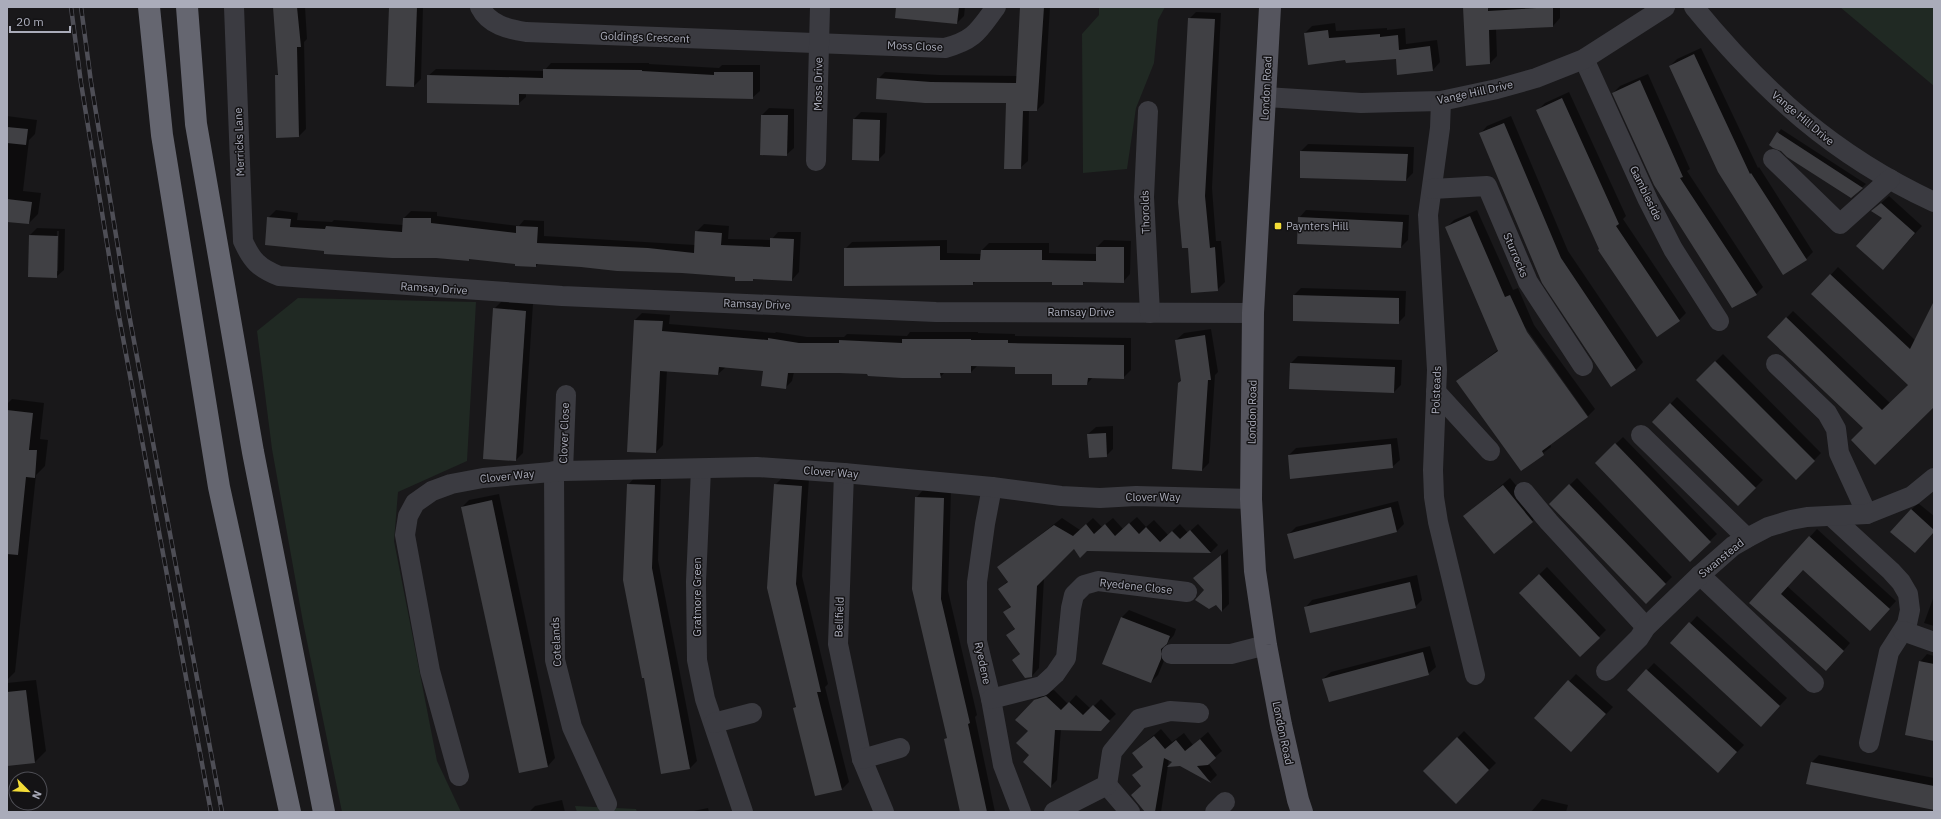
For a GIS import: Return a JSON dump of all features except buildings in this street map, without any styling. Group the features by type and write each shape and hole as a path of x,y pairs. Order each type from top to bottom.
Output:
{"highway":[{"path":"149,7 162,136 219,487 290,812"},
{"path":"187,7 196,124 253,452 324,812"}],"main road":[{"name":"London Road","path":"1270,7 1253,313 1251,499 1254,571 1266,645 1283,733 1302,812"}],"street":[{"name":"Merricks Lane","path":"234,7 243,241 250,257 263,270"},
{"name":"Goldings Crescent","path":"480,7 482,12 501,27 526,32 568,35 818,42"},
{"name":"Moss Drive","path":"816,161 820,7"},
{"name":"Moss Close","path":"818,42 945,48 962,43 976,35 996,7"},
{"name":"Vange Hill Drive","path":"1266,97 1361,102 1441,101 1497,89 1536,78 1584,59 1665,7"},
{"name":"Vange Hill Drive","path":"1694,7 1743,64 1797,116 1832,143 1890,179 1934,202"},
{"name":"Gambleside","path":"1584,59 1652,207 1673,249 1719,321"},
{"name":"Polsteads","path":"1441,101 1440,128 1428,215 1437,370 1433,470 1434,497 1438,522 1475,675"},
{"name":"Thorolds","path":"1148,111 1144,198 1150,313"},
{"path":"1773,159 1840,224 1890,179"},
{"name":"Sturrocks","path":"1432,189 1487,186 1528,282 1583,366"},
{"name":"Ramsay Drive","path":"263,270 279,276 296,279 562,296 936,312 1253,313"},
{"path":"1776,364 1827,413 1836,429 1839,453 1867,514"},
{"path":"1436,392 1490,451"},
{"name":"Clover Close","path":"558,471 566,395"},
{"path":"1642,435 1747,538"},
{"name":"Clover Way","path":"459,776 430,671 405,535 408,516 415,503 432,491 451,484 483,478 558,471 757,467 844,473 992,487 1040,494 1100,498 1136,496 1251,499"},
{"name":"Gratmore Green","path":"701,469 696,582 697,660 705,699 743,812"},
{"name":"Cotelands","path":"558,471 555,660 572,727 607,804"},
{"name":"Bellfield","path":"844,473 838,644 862,759 884,812"},
{"name":"Swanstead","path":"1606,671 1639,638 1646,627 1700,575 1733,546 1768,527 1791,520 1867,514 1912,496 1933,482"},
{"name":"Ryedene","path":"992,487 977,582 978,641 992,699 1003,765 1021,812"},
{"path":"1524,492 1549,522 1646,627"},
{"path":"1830,516 1901,582 1908,594 1910,610 1904,631 1889,652 1869,744"},
{"path":"1700,575 1814,683"},
{"name":"Ryedene Close","path":"992,699 1042,686 1055,674 1066,658 1071,608 1074,595 1084,585 1098,581 1187,592"},
{"path":"1904,631 1934,642"},
{"path":"1171,654 1231,654 1266,645"},
{"path":"1130,812 1107,785 1112,752 1138,719 1170,711 1199,713"},
{"path":"714,723 752,713"},
{"path":"862,759 900,748"},
{"path":"1054,812 1107,785"}],"shaded area":[{"path":"1099,7 1165,7 1158,20 1154,63 1136,108 1127,169 1083,173 1082,34 1099,15"},
{"path":"1840,7 1934,7 1934,86"},
{"path":"298,298 476,302 467,461 398,492 394,541 437,761 461,812 342,812 303,622 272,449 257,331"},
{"path":"575,806 636,809 637,812 577,812"}],"railway":[{"path":"71,7 81,83 118,311 211,812"},
{"path":"81,7 91,82 128,309 222,812"}],"place":[{"name":"Paynters Hill","path":"1278,226"}]}
